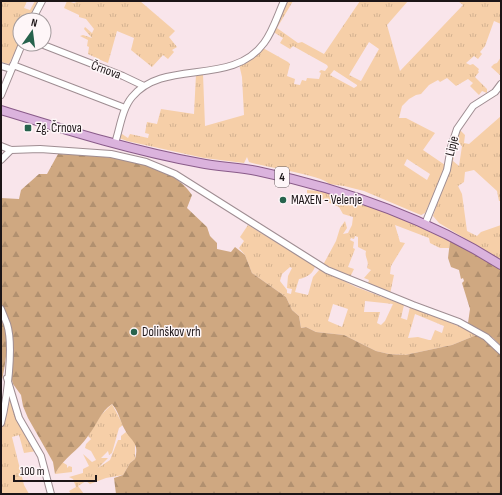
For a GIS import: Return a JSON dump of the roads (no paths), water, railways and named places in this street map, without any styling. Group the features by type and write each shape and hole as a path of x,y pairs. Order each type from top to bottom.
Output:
{"main road":[{"name":"4","path":"1,110 115,143 200,163 256,171 353,195 425,224 477,250 501,265"}],"street":[{"path":"36,12 42,1"},
{"path":"115,143 125,108 131,98 144,86 179,74 205,72 230,67 240,62 254,53 265,42 284,1"},
{"name":"Črnova","path":"52,48 123,76 144,86"},
{"path":"1,95 19,52"},
{"path":"1,66 12,67 125,108"},
{"name":"Lipje","path":"425,224 447,170 451,147 457,129 472,106 494,92 501,84"},
{"path":"1,146 11,150 40,149 111,154 146,162 175,174 327,270 413,306 459,322 486,337 501,351"},
{"path":"1,160 11,150"},
{"path":"1,309 7,324 9,339 5,408 1,423"},
{"path":"7,378 19,418 41,456 51,494"}],"place":[{"name":"Zg. Črnova","path":"28,128"},
{"name":"MAXEN - Velenje","path":"283,200"},
{"name":"Dolinškov vrh","path":"134,332"}]}
